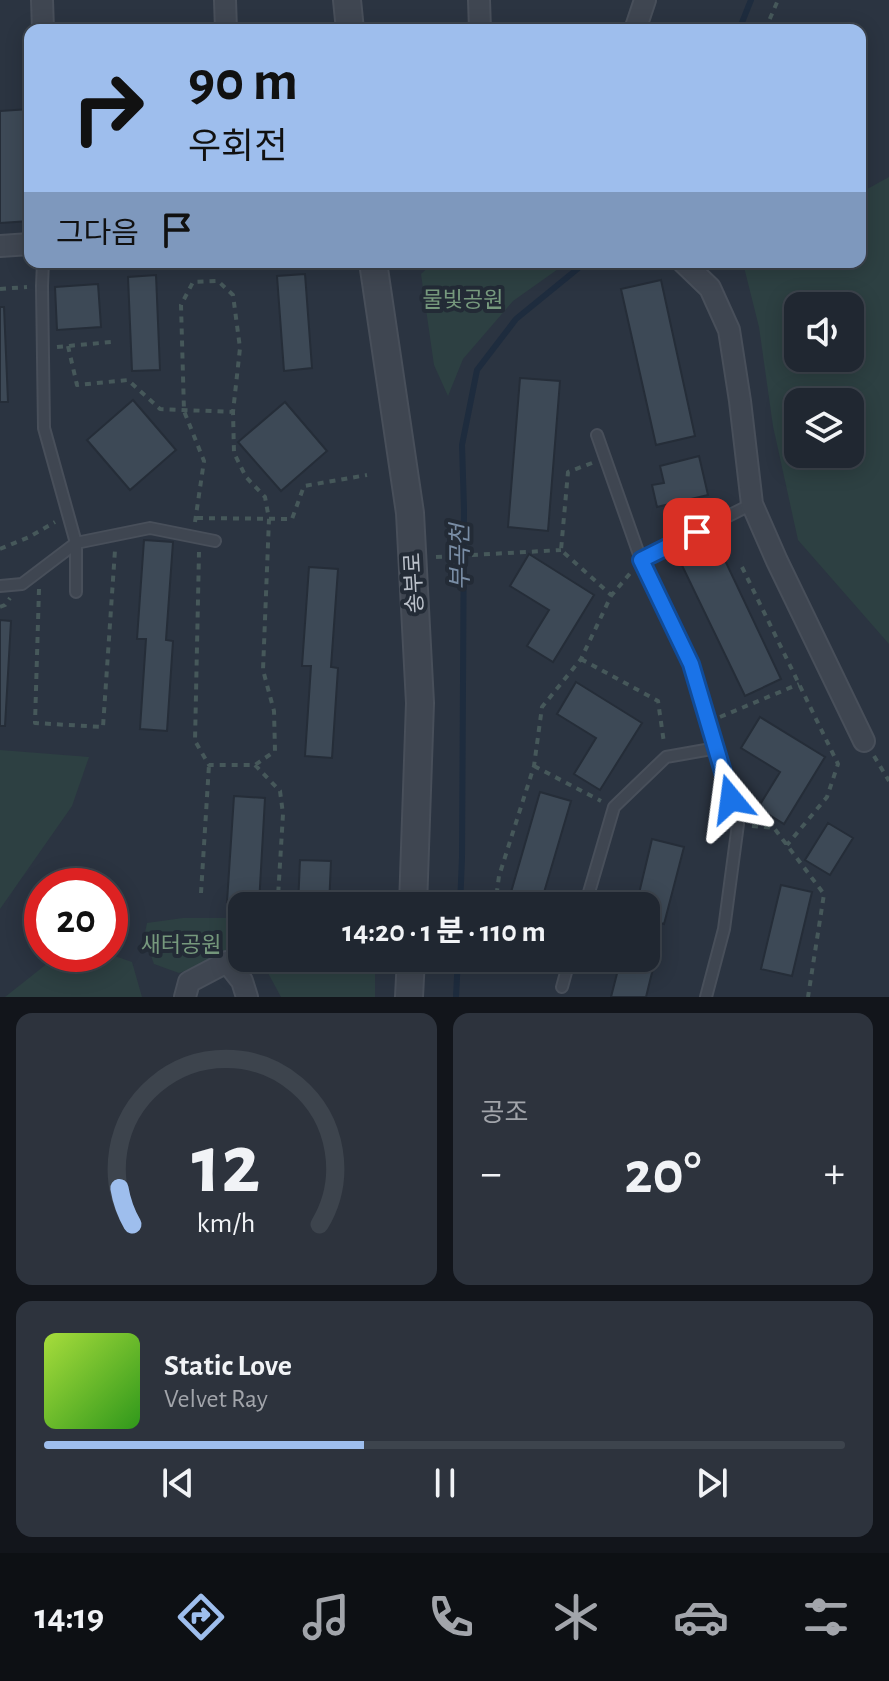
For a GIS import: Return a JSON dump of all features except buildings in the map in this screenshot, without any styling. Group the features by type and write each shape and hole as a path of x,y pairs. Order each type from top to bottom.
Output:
{"street":[{"path":"42,0 43,24"},
{"path":"225,0 226,24"},
{"path":"347,0 349,24"},
{"path":"479,0 480,24"},
{"path":"637,24 645,0"},
{"path":"0,246 24,244"},
{"name":"송부로","path":"374,268 410,513 420,703 413,892"},
{"path":"689,268 710,288 729,330 752,504 864,741"},
{"path":"185,997 189,982 227,962 242,981 247,997"},
{"path":"409,997 410,972"}],"lane":[{"path":"43,268 44,428 76,543 76,592"},
{"path":"597,435 641,560 691,664 738,824 724,929 706,997"},
{"path":"641,560 752,504"},
{"path":"0,586 22,584 76,543 150,528 215,541"},
{"path":"589,892 614,807 666,757 717,748"},
{"path":"562,987 566,972"}],"path":[{"path":"768,24 778,0"},
{"path":"0,289 42,286"},
{"path":"42,348 111,342"},
{"path":"68,346 77,385 128,380 160,409 233,412"},
{"path":"561,550 568,472 605,458"},
{"path":"196,518 292,519 304,486 367,475"},
{"path":"0,549 29,537 68,514"},
{"path":"39,570 35,723 103,727 116,535"},
{"path":"436,557 561,550 611,596"},
{"path":"497,892 499,876 534,766 542,707 581,659 611,596 641,560"},
{"path":"742,567 838,764 827,797 787,845"},
{"path":"581,659 658,701 666,757"},
{"path":"709,722 799,684"},
{"path":"864,741 889,781"},
{"path":"201,893 209,765"},
{"path":"255,765 280,791 283,814 278,892"},
{"path":"534,766 614,807"},
{"path":"738,824 774,828 824,894 808,997"}],"green space":[{"path":"889,177 889,644 798,540 773,426 759,327 744,268 866,268 866,190"},
{"name":"물빛공원","path":"428,268 560,268 513,301 463,359 448,396 434,365 421,274"},
{"path":"0,750 89,757 72,806 29,868 24,868 24,875 0,909"},
{"name":"새터공원","path":"183,918 228,918 228,953 179,973 154,964 144,937 147,923"},
{"path":"128,961 132,962 142,997 5,997 37,972 128,972"},
{"name":"새터공원","path":"267,972 375,972 375,997 281,997"}],"waterway":[{"path":"741,24 751,0"},
{"name":"부곡천","path":"461,892 462,445 477,370 516,319 579,268"},
{"name":"부곡천","path":"456,997 457,972"}],"route":[{"path":"697,532 641,560 691,664 731,799"}]}
